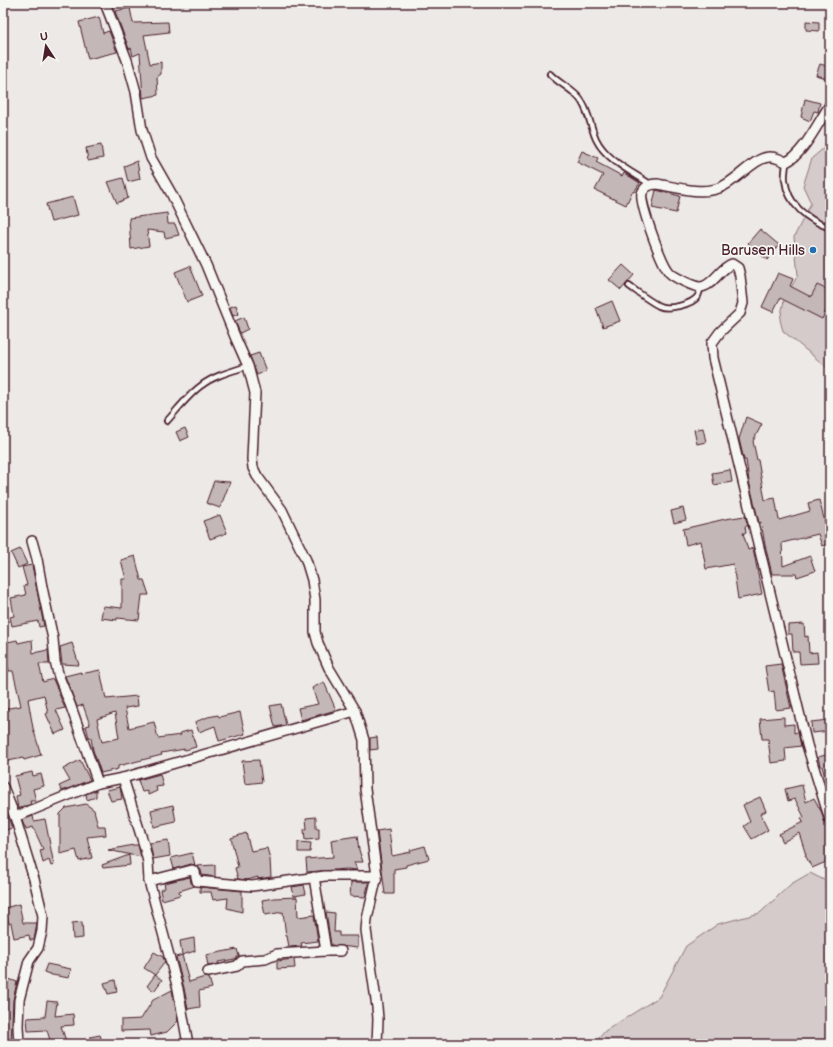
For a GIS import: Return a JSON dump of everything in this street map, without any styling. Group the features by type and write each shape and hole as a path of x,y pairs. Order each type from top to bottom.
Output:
{"street":[{"path":"105,3 127,60 136,92 142,130 151,158 171,193 206,265 248,366 254,393 253,468 257,476 282,510 306,560 312,580 315,600 315,632 318,643 330,668 355,711 364,740 365,789 377,876 367,919 366,930 378,1007 377,1044"},
{"path":"830,105 813,132 793,159 786,162 773,157 757,160 736,179 719,188 700,191 650,184 642,193 646,216 667,269 671,274 701,287 707,285 726,266 732,264 738,268 743,303 740,313 720,332 712,343 713,358 807,745 830,820"},
{"path":"32,541 53,639 55,662 59,677 98,783"},
{"path":"15,817 98,783 123,778 355,711"},
{"path":"123,778 144,844 148,862 149,881 178,990 188,1044"},
{"path":"3,787 15,817 34,879 43,916 42,931 38,948 29,961 19,1000 19,1044"},
{"path":"149,881 192,870 195,872 197,881 242,886 261,886 314,877 337,875 377,876"},
{"path":"314,877 326,951"},
{"path":"208,972 237,966 242,961 265,959 275,954 326,951 341,952"}],"lane":[{"path":"550,74 557,82 577,96 582,102 597,141 607,154 650,184"},
{"path":"786,162 785,180 792,203 811,220 830,228"},
{"path":"629,286 660,307 686,305 698,296 701,287"},
{"path":"168,421 202,384 213,378 248,366"}],"shaded area":[{"name":"Barusen Hills","path":"830,143 830,370 783,331 780,320 784,300 798,275 794,237 811,203 803,186 812,158"},
{"path":"810,873 830,883 830,1044 594,1044 605,1031 659,997 686,946 718,924 760,913 791,884"}],"building":[{"path":"130,8 133,23 168,22 169,32 144,35 150,64 161,62 161,74 157,77 158,95 143,98 140,53 133,56 115,11"},
{"path":"99,17 103,33 109,31 117,52 88,59 79,22"},
{"path":"806,21 819,22 819,31 806,30"},
{"path":"820,64 830,67 830,80 816,75"},
{"path":"805,99 820,103 818,112 814,111 810,121 801,117"},
{"path":"101,145 103,158 88,161 86,148"},
{"path":"582,151 598,158 596,162 622,176 624,173 640,183 634,192 632,192 626,205 595,190 603,175 577,162"},
{"path":"137,161 140,179 128,182 124,166"},
{"path":"123,178 128,198 117,203 108,182"},
{"path":"656,190 680,196 676,213 652,208"},
{"path":"73,197 78,215 51,222 46,204"},
{"path":"167,213 168,224 175,224 179,235 165,238 164,232 147,230 149,246 131,249 129,218"},
{"path":"760,229 779,245 767,260 748,243"},
{"path":"623,265 634,275 621,290 609,280"},
{"path":"190,266 202,296 187,302 175,272"},
{"path":"778,273 793,279 790,286 811,297 817,285 830,291 830,302 822,319 780,298 773,312 762,307"},
{"path":"612,301 620,321 603,327 596,308"},
{"path":"236,305 239,314 233,316 230,307"},
{"path":"244,317 248,329 240,333 235,321"},
{"path":"259,353 266,371 257,375 250,356"},
{"path":"746,417 762,424 753,441 765,500 775,498 779,520 810,511 808,503 819,500 825,522 830,520 830,543 822,546 818,534 782,543 783,566 810,556 815,571 797,577 796,574 772,574 761,522 759,523 749,481 746,460 744,460 739,439"},
{"path":"185,428 189,437 180,441 176,432"},
{"path":"703,428 706,442 697,444 694,430"},
{"path":"730,470 732,482 714,485 712,473"},
{"path":"214,481 230,482 220,508 206,503"},
{"path":"683,508 686,520 674,523 671,511"},
{"path":"220,515 227,533 210,539 203,521"},
{"path":"745,516 748,526 745,526 746,533 743,533 748,550 753,548 762,594 738,599 733,564 706,569 701,541 686,545 683,529"},
{"path":"20,549 27,564 18,568 11,553"},
{"path":"135,556 141,580 144,580 149,595 142,595 139,620 101,618 103,606 122,608 122,579 126,579 121,560"},
{"path":"32,565 44,626 39,627 38,621 12,626 10,617 14,616 11,598 26,595 24,586 27,585 22,567"},
{"path":"804,624 805,637 808,636 809,653 817,652 818,663 800,664 799,652 793,652 792,634 788,634 788,625"},
{"path":"17,640 18,643 32,640 33,653 48,650 49,664 39,664 43,682 53,679 65,708 56,710 65,730 55,734 46,714 48,713 44,695 28,699 33,728 41,755 24,760 23,758 3,762 3,709 21,706 13,671 9,671 3,643"},
{"path":"72,643 79,665 62,664 60,647"},
{"path":"781,664 791,708 776,710 774,691 769,692 765,666"},
{"path":"100,670 106,699 137,696 138,706 125,708 129,728 154,722 158,738 181,735 180,733 191,730 196,747 161,753 162,755 118,766 118,769 101,773 93,750 91,738 89,738 86,726 90,725 83,705 77,707 65,676 81,672 81,674","holes":["115,713 119,738 102,742 97,719"]},
{"path":"324,682 336,710 301,720 298,708 318,704 312,688"},
{"path":"281,704 286,725 275,727 270,706"},
{"path":"240,712 245,734 219,741 215,726 199,732 195,722 208,717 218,715 219,717"},
{"path":"784,717 784,725 794,724 794,733 798,732 801,746 785,748 786,761 771,763 768,739 762,739 760,719"},
{"path":"828,720 830,731 812,733 811,722"},
{"path":"377,737 378,749 370,750 370,738"},
{"path":"830,754 830,785 827,786 818,757"},
{"path":"80,760 90,780 62,791 59,786 70,781 63,769"},
{"path":"259,760 262,782 245,784 242,761"},
{"path":"32,772 33,776 41,774 44,786 33,789 36,801 30,801 31,804 18,809 16,796 20,795 15,776"},
{"path":"160,774 163,786 156,787 157,791 148,795 148,791 142,792 138,780"},
{"path":"802,785 806,802 814,798 822,813 824,822 830,829 830,858 825,859 826,862 812,868 805,855 799,833 783,842 779,834 803,822 801,818 804,817 795,799 788,801 785,789"},
{"path":"120,787 122,799 111,801 107,790"},
{"path":"96,790 96,797 87,800 86,794"},
{"path":"760,797 766,811 760,814 768,830 752,839 744,826 750,822 743,805"},
{"path":"86,804 94,810 98,826 105,826 106,835 87,837 92,858 79,861 76,850 60,854 60,814 66,808"},
{"path":"173,805 176,822 154,827 151,810"},
{"path":"33,816 34,821 45,819 54,865 51,866 49,860 43,863 40,850 43,849 33,827 26,829 24,826 22,820"},
{"path":"8,817 12,828 3,831 3,819"},
{"path":"316,817 316,828 319,828 319,839 305,840 304,829 307,829 306,818"},
{"path":"389,829 392,856 411,852 410,850 425,846 429,859 406,865 406,867 394,869 394,894 385,894 377,831"},
{"path":"246,833 251,851 267,848 270,859 271,877 258,879 258,877 247,880 238,879 235,868 238,867 231,838"},
{"path":"357,836 363,862 354,862 357,870 347,869 307,872 306,859 333,857 331,840"},
{"path":"168,840 170,856 153,859 150,843"},
{"path":"298,842 311,843 310,852 298,852"},
{"path":"138,845 141,857 108,850"},
{"path":"192,853 195,865 191,864 174,869 171,858"},
{"path":"129,855 130,865 103,868 102,865"},
{"path":"215,865 215,877 202,875 201,870 197,866"},
{"path":"190,877 191,883 195,886 179,891 180,895 162,900 160,890 165,888 164,883"},
{"path":"351,882 369,882 365,897 350,896"},
{"path":"304,885 306,894 294,896 292,887"},
{"path":"200,887 242,891 242,912 227,908 228,898 213,900 211,892 200,892"},
{"path":"297,897 298,917 314,915 318,941 301,943 302,946 289,947 283,912 265,915 262,900"},
{"path":"19,904 23,923 37,923 34,940 30,940 29,935 14,938 11,923 9,924 5,908"},
{"path":"326,912 335,913 334,932 339,932 339,936 358,936 358,948 331,945"},
{"path":"82,922 83,938 73,939 72,923"},
{"path":"194,938 195,951 182,955 180,941"},
{"path":"237,949 239,956 235,959 218,962 219,964 208,966 206,955"},
{"path":"154,952 163,957 165,962 155,975 144,968"},
{"path":"182,955 189,982 205,977 209,978 212,988 199,991 200,1007 188,1009 176,957"},
{"path":"294,959 295,968 277,969 277,961"},
{"path":"47,964 71,969 69,978 44,972"},
{"path":"155,975 162,980 154,991 147,986"},
{"path":"3,977 17,982 13,1000 11,1044 3,1044"},
{"path":"115,980 117,992 108,994 104,983"},
{"path":"172,990 178,1021 167,1032 151,1036 150,1030 121,1031 121,1020 141,1019 153,1000"},
{"path":"47,1001 57,1002 55,1016 73,1014 74,1025 61,1026 67,1044 51,1044 47,1030 28,1031 27,1018 45,1017"},
{"path":"100,1035 103,1044 92,1044 90,1037"}],"place":[{"name":"Barusen Hills","path":"813,250"}]}
